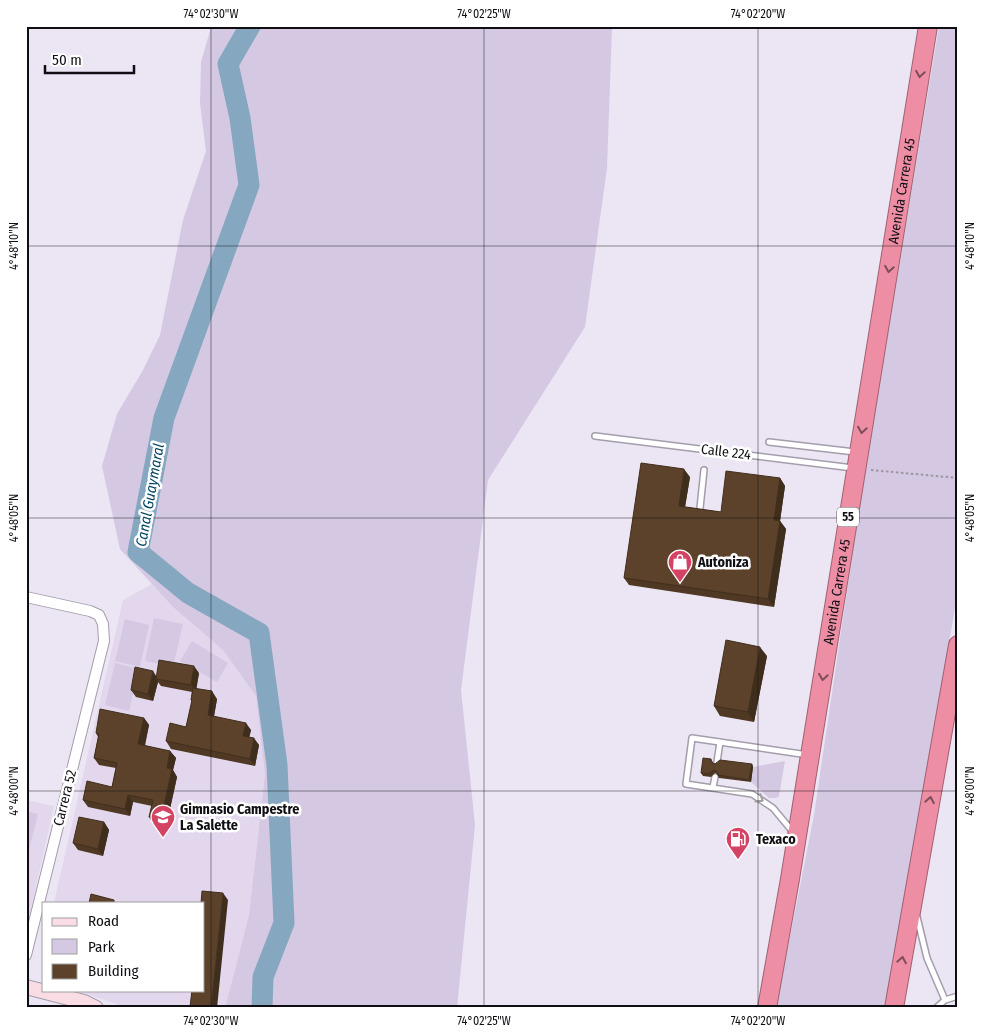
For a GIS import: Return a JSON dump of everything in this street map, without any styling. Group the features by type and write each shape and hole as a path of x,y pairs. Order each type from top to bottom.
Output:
{"highway":[{"name":"Avenida Carrera 45","path":"767,1008 810,755 928,26"},
{"path":"894,1008 958,646"}],"street":[{"name":"Carrera 52","path":"26,597 90,611 99,616 103,624 104,641 26,955"},
{"path":"26,987 42,991"},
{"path":"45,992 84,1002 96,1008"}],"lane":[{"name":"Calle 224","path":"595,436 858,460"},
{"path":"769,442 858,460"},
{"path":"700,508 704,470"},
{"path":"796,836 772,808 759,798 745,792 686,784 692,738 810,755"},
{"path":"717,762 720,742"},
{"path":"714,787 715,777"},
{"path":"913,899 927,958 945,1000"},
{"path":"936,1008 945,1000 958,996"}],"path":[{"path":"858,460 958,478"}],"shaded area":[{"name":"Gimnasio Campestre La Salette","path":"152,584 173,607 223,650 256,696 265,774 249,915 225,1008 123,1008 81,992 205,992 205,902 54,902 123,600"},
{"path":"26,800 54,806 26,931"}],"green space":[{"path":"209,26 612,26 607,168 585,327 488,480 461,690 475,825 457,1008 225,1008 249,915 265,774 256,696 223,650 173,607 120,549 102,466 117,414 143,370 160,335 183,220 206,151 200,103 201,62 210,31"},
{"path":"939,26 958,26 958,590 885,1008 776,1008 814,815 860,503"},
{"path":"154,618 183,624 173,667 145,661"},
{"path":"125,619 149,625 140,667 115,661"},
{"path":"192,641 228,663 217,682 180,661"},
{"path":"115,663 139,669 129,711 105,705"},
{"path":"785,761 779,796 769,798 751,782 753,767"},
{"path":"26,811 38,814 26,861"}],"building":[{"path":"641,463 684,469 679,506 721,512 726,471 780,478 774,520 780,521 768,599 624,578"},
{"path":"726,640 760,647 748,712 714,706"},
{"path":"159,660 194,666 191,685 156,679"},
{"path":"135,667 153,671 148,694 131,690"},
{"path":"193,688 212,691 208,715 246,723 243,736 254,738 250,759 166,741 170,723 186,727"},
{"path":"100,709 144,718 138,744 170,751 167,768 172,769 161,820 149,817 153,800 128,795 125,809 83,800 87,781 112,787 117,763 94,758 99,734 96,733"},
{"path":"703,758 711,759 712,763 715,764 720,760 752,764 749,780 718,775 714,770 709,774 701,773"},
{"path":"79,817 104,822 98,849 73,843"},
{"path":"202,891 223,893 211,1008 190,1007 192,992 205,992 205,902 201,902"},
{"path":"91,894 114,900 114,902 89,902"}],"waterway":[{"name":"Canal Guaymaral","path":"250,26 228,64 240,118 249,185 164,418 138,552 188,593 259,633 277,765 284,923 263,977 262,1008"}],"place":[{"name":"Autoniza","path":"680,583"},
{"name":"Gimnasio Campestre La Salette","path":"163,838"},
{"name":"Texaco","path":"738,860"}]}
